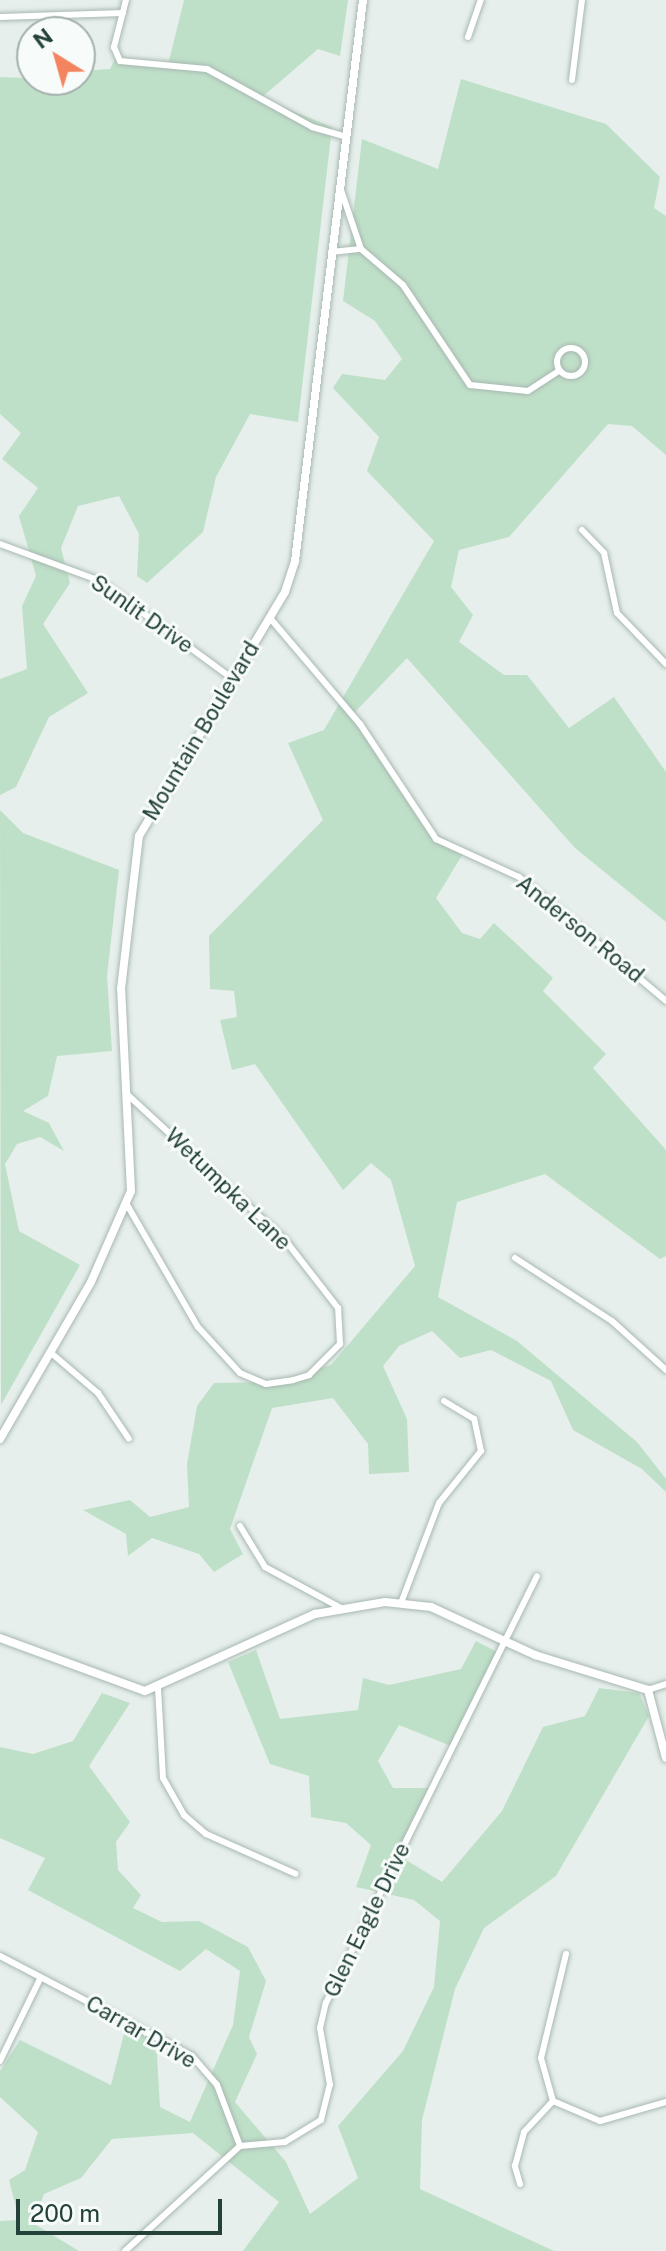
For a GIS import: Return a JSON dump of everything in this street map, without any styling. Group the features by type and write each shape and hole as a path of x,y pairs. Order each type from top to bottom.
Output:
{"street":[{"path":"126,0 114,47 120,61 207,69 312,127 346,137"},
{"name":"Mountain Boulevard","path":"0,1439 50,1352 126,1203 134,1174 122,942 139,836 270,618 299,548 331,252 363,0"},
{"path":"468,37 481,0"},
{"path":"572,80 582,0"},
{"path":"0,17 123,13"},
{"path":"340,187 361,249 403,285 470,385 528,391 559,371 581,373 582,353 562,351 559,371"},
{"path":"331,252 361,249"},
{"path":"582,530 604,553 617,613 666,664"},
{"name":"Sunlit Drive","path":"0,544 98,580 233,679"},
{"name":"Anderson Road","path":"270,618 360,724 436,839 526,882 666,1001"},
{"name":"Wetumpka Lane","path":"126,1203 198,1327 240,1373 266,1384 293,1380 309,1375 340,1344 338,1308 285,1240 129,1096"},
{"path":"515,1258 612,1321 666,1370"},
{"path":"50,1352 98,1393 129,1439"},
{"path":"401,1603 439,1503 481,1451 474,1419 444,1401"},
{"path":"240,1526 265,1567 341,1608"},
{"path":"505,1639 537,1576"},
{"path":"0,1638 137,1690 158,1688 299,1619 341,1608 401,1603 463,1616 505,1639 648,1690 666,1684"},
{"name":"Glen Eagle Drive","path":"240,2146 285,2142 327,2110 321,2015 505,1639"},
{"path":"158,1688 163,1778 184,1815 206,1834 296,1874"},
{"path":"648,1690 666,1758"},
{"path":"553,2101 541,2058 566,1954"},
{"name":"Carrar Drive","path":"0,1956 192,2056 217,2085 240,2146"},
{"path":"0,2061 41,1977"},
{"path":"553,2101 600,2121 666,2102"},
{"path":"520,2184 515,2166 524,2132 553,2101"},
{"path":"125,2251 240,2146"}],"green space":[{"path":"184,0 348,0 340,56 318,49 261,98 332,127 298,422 250,414 216,477 203,532 147,583 137,576 139,534 119,496 78,506 61,548 70,583 43,624 88,693 49,717 16,787 0,795 0,679 27,669 22,606 36,576 19,516 38,488 2,459 21,433 0,414 0,77 16,78 16,96 96,96 96,70 110,69 115,59 168,65"},
{"path":"461,79 606,124 660,177 654,208 666,216 666,455 632,426 608,424 509,537 459,550 451,587 473,615 459,642 504,675 527,675 569,728 614,697 666,772 666,922 575,848 407,658 353,714 426,827 464,852 436,898 462,933 480,939 494,923 553,978 543,991 606,1054 593,1068 666,1150 666,1256 660,1259 545,1174 457,1202 438,1297 517,1341 637,1442 666,1479 666,1492 642,1469 573,1430 551,1381 491,1350 460,1358 432,1331 399,1346 383,1366 407,1419 409,1472 369,1474 368,1444 333,1398 272,1408 230,1529 243,1554 214,1572 199,1554 152,1538 128,1556 126,1534 83,1510 130,1500 150,1517 189,1507 187,1464 197,1406 214,1383 275,1382 331,1365 415,1266 391,1180 371,1163 343,1190 255,1064 232,1070 220,1020 237,1017 234,991 210,989 209,936 323,820 288,743 324,730 434,541 367,471 379,437 333,388 342,374 385,380 402,359 375,321 343,301 362,139 438,169"},
{"path":"0,810 23,833 119,870 107,976 112,1051 57,1056 48,1096 23,1111 49,1123 64,1151 40,1137 17,1144 5,1164 19,1231 80,1265 1,1405"},
{"path":"476,1641 499,1653 451,1746 399,1725 378,1761 393,1788 431,1788 398,1855 442,1882 502,1811 543,1727 585,1716 599,1688 639,1693 649,1716 556,1876 484,1928 455,1989 422,2120 420,2189 554,2251 243,2251 279,2202 193,2133 112,2139 81,2178 44,2194 33,2223 79,2251 0,2251 0,2221 19,2220 9,2180 25,2170 38,2132 0,2097 0,2071 20,2040 111,2085 127,2022 156,2038 160,2107 190,2122 233,2025 240,1971 206,1949 180,1971 28,1890 45,1858 0,1838 0,1747 33,1754 73,1741 102,1693 130,1703 89,1766 130,1822 116,1842 118,1870 141,1895 133,1908 162,1922 199,1921 248,1947 266,1981 249,2037 257,2054 235,2102 286,2162 310,2214 358,2178 338,2126 403,2051 434,1987 440,1921 414,1900 356,1887 371,1845 346,1823 311,1817 309,1776 270,1764 228,1662 256,1650 280,1719 358,1710 363,1678 389,1685 461,1669"}]}
